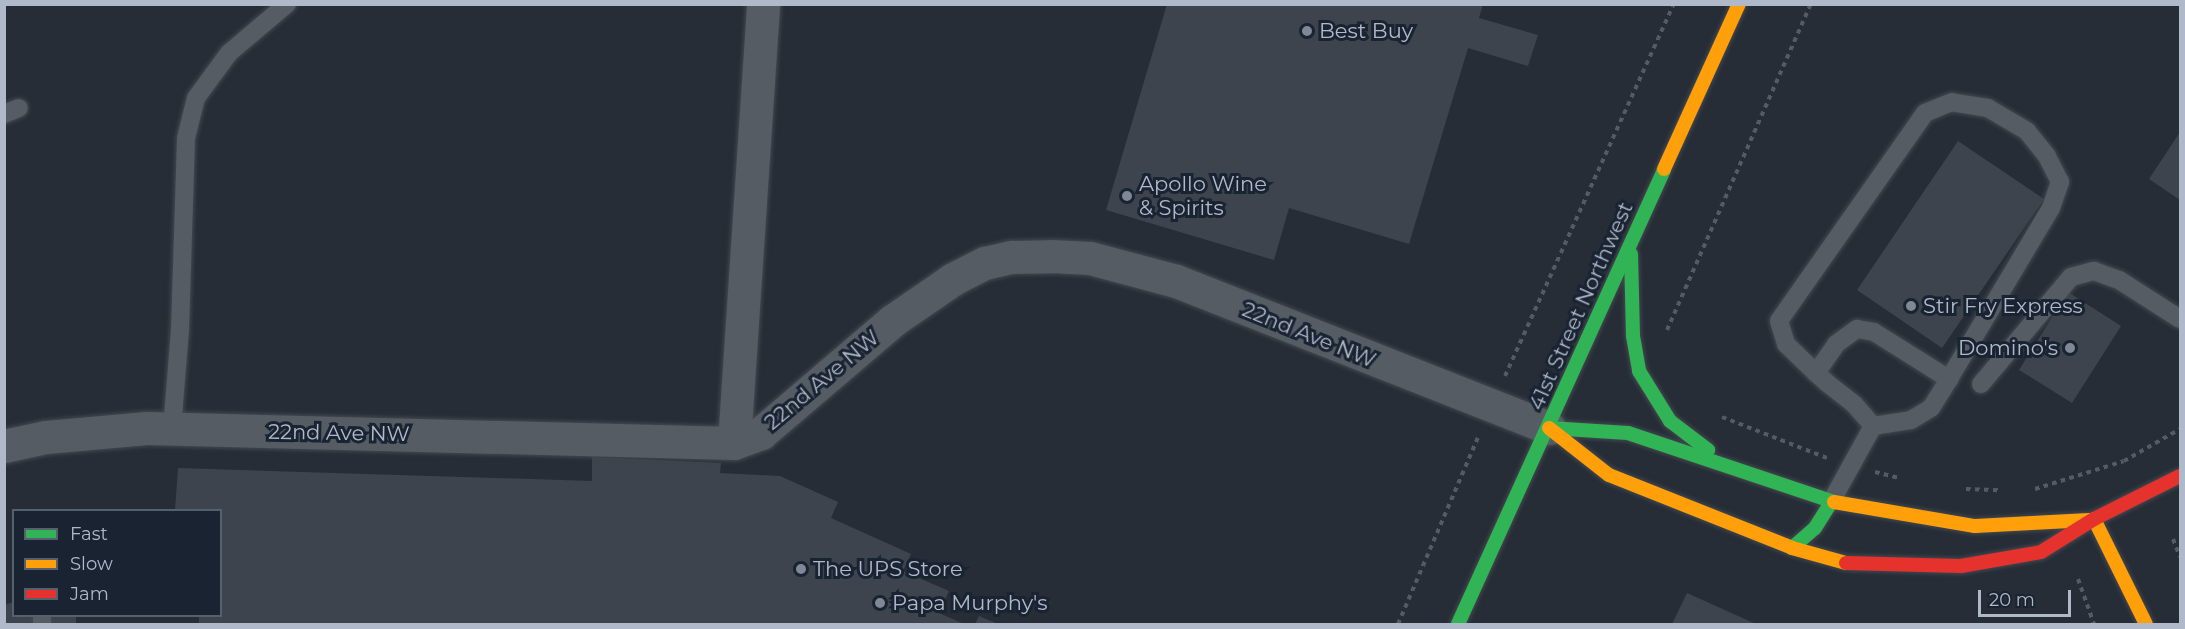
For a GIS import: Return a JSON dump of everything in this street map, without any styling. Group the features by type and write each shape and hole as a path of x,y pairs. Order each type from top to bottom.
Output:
{"street":[{"path":"734,443 764,4"},
{"name":"41st Street Northwest","path":"1458,624 1549,428 1739,4"},
{"path":"1631,245 1633,336 1639,371 1650,394 1670,421 1694,442 1760,478"},
{"name":"22nd Ave NW","path":"4,446 46,437 172,429 734,443 760,433 892,321 953,279 985,263 1012,257 1090,258 1176,281 1403,374 1549,428"},
{"path":"1549,428 1628,433 1831,502 1975,526 2094,519"},
{"path":"1549,428 1609,475 1792,548 1850,564 1881,567 1961,566 2041,552 2094,519 2181,476"},
{"path":"1792,548 1815,528 1831,502"},
{"path":"2094,519 2146,624"}],"lane":[{"path":"172,429 180,330 186,138 196,98 229,53 288,4"},
{"path":"1952,102 1988,108 2027,131 2047,156 2060,182 2051,208 1930,408 1911,420 1873,426 1786,344 1779,321 1925,112 1952,102"},
{"path":"1982,384 2071,277 2094,271 2119,280 2180,320"},
{"path":"1816,373 1836,344 1857,329 1874,332 1949,379"},
{"path":"1831,502 1873,426"}],"path":[{"path":"1398,624 1492,405 1674,4"},
{"path":"1663,338 1811,4"},
{"path":"1712,412 1802,450 1902,478"},
{"path":"2032,490 2124,461 2181,429"},
{"path":"1956,489 2010,490"},
{"path":"2173,539 2181,557"},
{"path":"2078,579 2094,624"}],"building":[{"path":"1167,4 1483,4 1479,18 1538,35 1528,66 1468,48 1409,244 1289,208 1274,260 1106,210"},
{"path":"2180,132 2180,200 2149,179"},
{"path":"1958,141 2044,199 1942,348 1857,290"},
{"name":"Domino's","path":"2068,292 2121,326 2072,403 2019,370"},
{"path":"592,457 721,463 720,473 780,476 838,502 831,518 911,554 903,571 949,591 939,613 964,624 199,624 199,617 222,617 222,509 175,509 178,468 592,481"},
{"path":"1687,593 1756,624 1672,624"},
{"path":"12,603 12,617 76,617 76,624 4,624 4,605"},
{"path":"979,616 998,624 975,624"}],"traffic: fast":[{"path":"1458,624 1664,169"},
{"path":"1631,254 1633,336 1639,371 1670,421 1708,450"},
{"path":"1549,428 1628,433 1834,502"},
{"path":"1792,548 1815,528 1831,502"}],"traffic: slow":[{"path":"1664,169 1739,4"},
{"path":"1549,428 1609,475 1792,548 1846,563"},
{"path":"1834,502 1975,526 2089,520"},
{"path":"2094,519 2146,624"}],"traffic: jam":[{"path":"1846,563 1961,566 2041,552 2094,519 2180,476"}],"place":[{"name":"Best Buy","path":"1307,31"},
{"name":"Apollo Wine & Spirits","path":"1127,196"},
{"name":"Stir Fry Express","path":"1911,306"},
{"name":"Domino's","path":"2070,348"},
{"name":"The UPS Store","path":"801,569"},
{"name":"Papa Murphy's","path":"880,603"}]}
